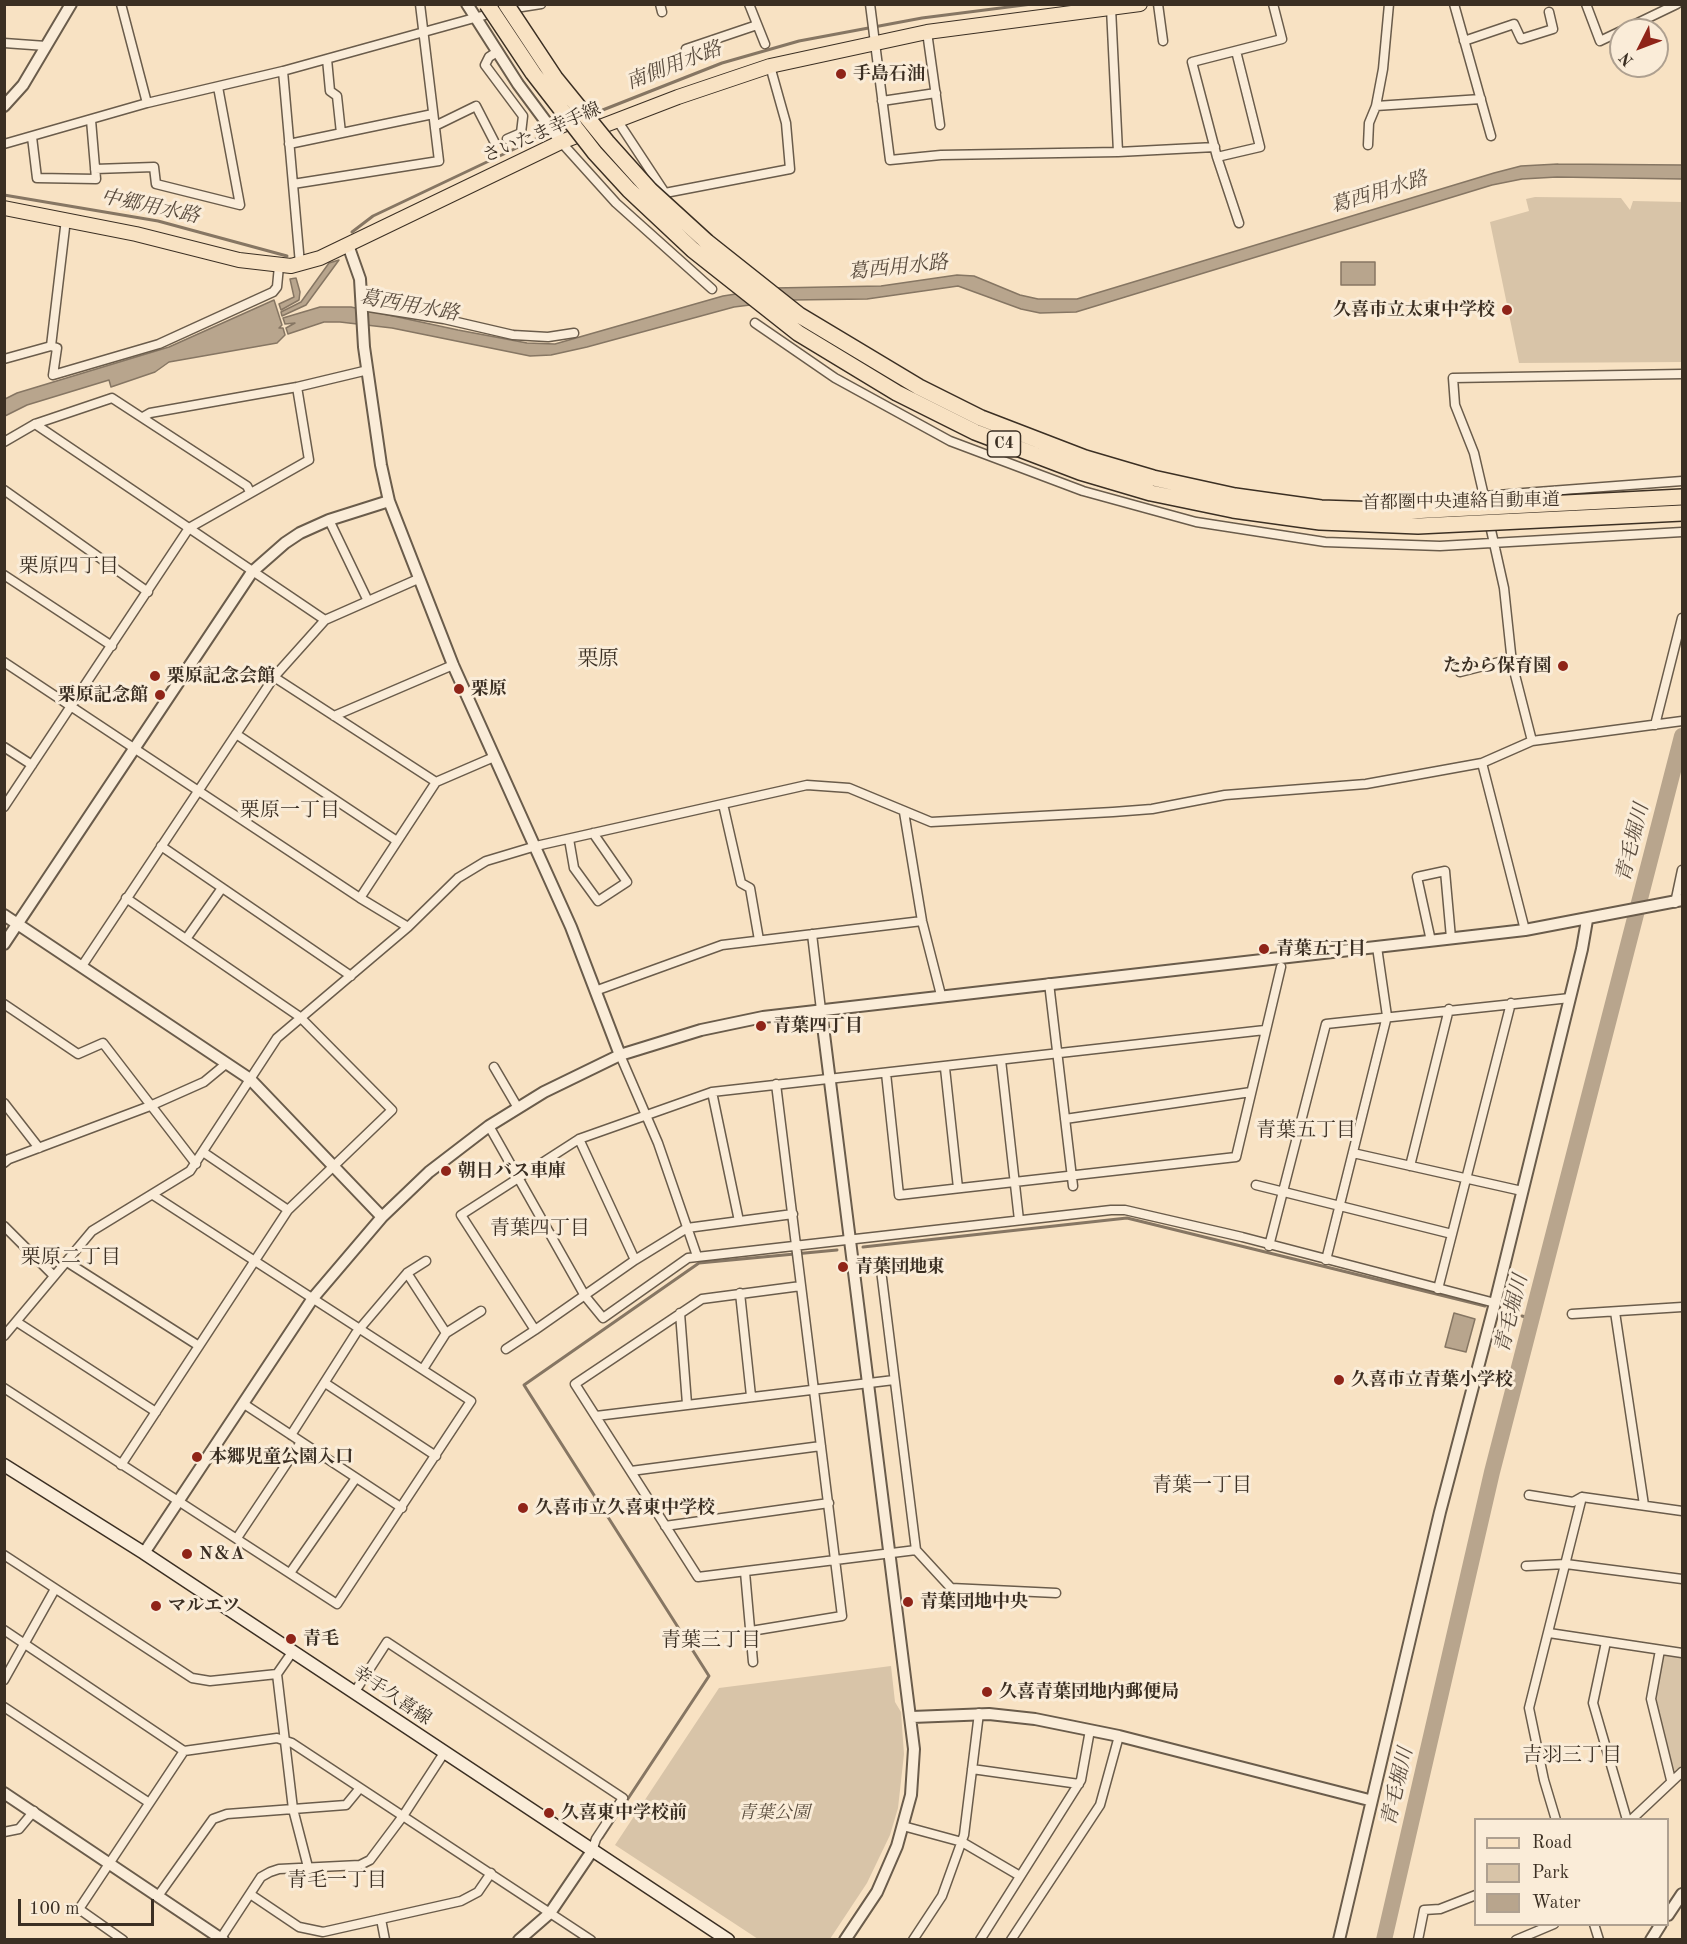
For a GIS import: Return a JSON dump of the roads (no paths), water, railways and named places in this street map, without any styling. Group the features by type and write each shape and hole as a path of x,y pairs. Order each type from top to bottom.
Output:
{"highway":[{"name":"首都圏中央連絡自動車道","path":"488,4 533,73 595,153 629,190 693,250 798,333 897,393 975,432 1070,468 1151,493 1233,510 1320,522 1418,526 1683,513"},
{"name":"首都圏中央連絡自動車道","path":"506,4 555,78 607,142 650,190 707,242 799,315 860,354 981,418 1075,454 1131,472 1191,487 1289,504 1373,512 1411,512 1683,497"}],"main road":[{"name":"さいたま幸手線","path":"4,208 66,219 239,260 279,266 300,264 348,245 471,183 561,142 616,120 770,66 927,32 1140,4"},
{"name":"幸手久喜線","path":"4,1465 144,1553 728,1940"}],"street":[{"path":"4,106 23,86 71,4"},
{"path":"120,4 147,103"},
{"path":"293,184 439,161 420,4"},
{"path":"467,4 497,52 561,142 616,203 712,290"},
{"path":"4,144 147,103 283,71 474,16 522,5 541,4"},
{"path":"749,4 765,44"},
{"path":"870,4 890,160 941,155 1216,152 1260,147 1236,51"},
{"path":"1158,4 1163,41"},
{"path":"1239,223 1216,152 1192,62 1282,39 1273,4"},
{"path":"1368,145 1369,123 1376,106 1383,69 1389,4"},
{"path":"1454,4 1491,136"},
{"path":"1586,4 1600,41 1609,36"},
{"path":"1647,18 1677,4"},
{"path":"1111,8 1118,152"},
{"path":"1464,41 1514,24 1521,39 1552,29 1549,12"},
{"path":"686,49 757,25"},
{"path":"927,32 940,125"},
{"path":"4,43 46,46"},
{"path":"497,52 489,57 485,65 523,116 521,133 507,139"},
{"path":"327,59 330,91 337,96 341,133"},
{"path":"616,120 665,193 790,169 786,123 770,66"},
{"path":"283,71 300,264"},
{"path":"95,168 154,167 156,184 240,205 218,87"},
{"path":"882,101 936,93"},
{"path":"1376,106 1480,99"},
{"path":"435,126 476,106 494,141"},
{"path":"289,144 433,114"},
{"path":"32,137 37,178 96,179 91,120"},
{"path":"51,346 66,219"},
{"path":"348,245 357,266 362,328 381,465 389,501 453,665 536,846 596,991 645,1114 697,1256"},
{"path":"4,359 51,346 57,348 53,375 159,344 273,292 277,287 279,266"},
{"path":"362,307 444,319 513,335 548,337 574,333"},
{"path":"755,323 835,378 950,441 1049,480 1118,502 1196,522 1325,542 1440,546 1683,532"},
{"path":"143,417 150,413 297,387 369,370"},
{"path":"1532,741 1511,659 1504,588 1484,496 1474,453 1455,405 1453,378 1683,374"},
{"path":"4,807 189,528 309,459 297,387"},
{"path":"4,442 35,424 112,398 247,486 250,492"},
{"path":"35,424 325,620"},
{"path":"1484,496 1683,481"},
{"path":"4,490 148,592"},
{"path":"4,944 252,572 285,543 329,519 389,501"},
{"path":"329,519 368,601"},
{"path":"4,575 112,646"},
{"path":"82,966 274,677 325,620 418,579"},
{"path":"1657,725 1683,618"},
{"path":"1460,672 1511,659"},
{"path":"4,662 360,898 408,927"},
{"path":"334,716 453,665"},
{"path":"274,677 436,782"},
{"path":"4,1336 92,1231 153,1195 196,1164 277,1038 408,927 458,878 486,861 536,846 807,785 849,788 931,822 1152,809 1226,795 1366,784 1482,763 1532,741 1683,721"},
{"path":"236,734 397,841"},
{"path":"4,747 32,765"},
{"path":"360,898 436,782 494,757"},
{"path":"1482,763 1525,930"},
{"path":"723,804 741,883 750,888 759,940"},
{"path":"904,812 922,921 941,995"},
{"path":"569,839 574,868 598,901 627,882 593,833"},
{"path":"161,846 351,976"},
{"path":"144,1553 180,1502 313,1298 382,1216 429,1172 489,1126 566,1081 620,1055 733,1023 821,1010 1525,930 1587,920 1675,902 1683,870"},
{"path":"1431,941 1418,877 1445,871 1452,938"},
{"path":"186,939 222,888"},
{"path":"121,1465 288,1210 392,1110 300,1017 126,898"},
{"path":"4,915 250,1078 382,1216"},
{"path":"1339,1940 1369,1800 1440,1512 1495,1303 1587,920"},
{"path":"596,991 722,945 922,921"},
{"path":"812,934 912,1717 914,1773 903,1826 877,1892 845,1940"},
{"path":"1326,1260 1387,1016 1377,947"},
{"path":"886,1073 899,1195 1236,1157 1281,967"},
{"path":"1050,983 1073,1186"},
{"path":"1269,1246 1326,1024 1569,998"},
{"path":"1438,1289 1511,1003"},
{"path":"4,1004 78,1054 103,1043 196,1164"},
{"path":"1410,1166 1449,1010"},
{"path":"535,1330 461,1215 579,1139 712,1092 945,1068 1265,1030"},
{"path":"1000,1060 1019,1220"},
{"path":"4,1163 150,1106 204,1082 227,1063"},
{"path":"494,1067 518,1108"},
{"path":"945,1068 958,1188"},
{"path":"751,1631 842,1616 776,1084"},
{"path":"712,1092 739,1221"},
{"path":"1065,1119 1251,1092"},
{"path":"4,1103 39,1148"},
{"path":"489,1126 585,1296 603,1318 688,1258 697,1256 1125,1210 1242,1237 1269,1246 1495,1303"},
{"path":"579,1139 636,1260"},
{"path":"203,1152 288,1210"},
{"path":"1353,1153 1522,1191"},
{"path":"1256,1185 1452,1234"},
{"path":"4,1388 337,1604 471,1401 153,1195"},
{"path":"506,1349 687,1227 793,1214"},
{"path":"4,1227 54,1276"},
{"path":"291,1435 360,1329 407,1274 426,1261"},
{"path":"67,1262 199,1346"},
{"path":"881,1269 916,1550 951,1588 1056,1593"},
{"path":"407,1274 446,1334"},
{"path":"801,1286 702,1299 575,1384 698,1577 916,1550"},
{"path":"740,1293 751,1396"},
{"path":"1572,1314 1683,1307"},
{"path":"423,1369 446,1334 481,1311"},
{"path":"1616,1312 1644,1505"},
{"path":"680,1313 687,1404"},
{"path":"17,1322 156,1412"},
{"path":"596,1416 894,1380"},
{"path":"325,1383 436,1456"},
{"path":"244,1404 402,1508"},
{"path":"237,1538 301,1442"},
{"path":"631,1472 821,1446"},
{"path":"290,1573 356,1478"},
{"path":"1528,1495 1573,1502 1582,1497 1683,1511"},
{"path":"1555,1818 1544,1780 1529,1708 1582,1497"},
{"path":"665,1526 829,1503"},
{"path":"4,1555 192,1678 210,1681 278,1674"},
{"path":"1526,1566 1566,1564 1683,1579"},
{"path":"745,1572 753,1662"},
{"path":"4,1680 55,1589"},
{"path":"4,1630 184,1750 285,1739 591,1940"},
{"path":"1549,1633 1683,1653"},
{"path":"354,1693 387,1642 623,1798 596,1839 592,1851 550,1913 519,1940"},
{"path":"1606,1642 1593,1703 1628,1818"},
{"path":"1660,1650 1651,1699 1671,1780"},
{"path":"293,1651 278,1674 293,1809 308,1867"},
{"path":"4,1707 148,1802"},
{"path":"912,1717 980,1713 1018,1716 1119,1736 1369,1800"},
{"path":"913,1940 942,1896 962,1842 980,1713"},
{"path":"980,1940 1079,1784 1090,1730"},
{"path":"1011,1940 1100,1806 1119,1736"},
{"path":"123,1940 79,1909 184,1750"},
{"path":"4,1793 222,1939 261,1877 270,1872 360,1864 370,1860 403,1816 444,1753"},
{"path":"972,1769 1079,1784"},
{"path":"1631,1818 1671,1780 1683,1772"},
{"path":"158,1896 213,1820 227,1814 346,1805 360,1788"},
{"path":"4,1832 19,1829 34,1811"},
{"path":"903,1826 962,1842 1020,1876"},
{"path":"250,1894 299,1927 311,1932 323,1932 460,1901 478,1892 491,1873"},
{"path":"1669,1915 1683,1894"},
{"path":"1418,1940 1424,1910 1440,1909 1474,1896"},
{"path":"381,1919 386,1940"},
{"path":"1516,1940 1549,1926"},
{"path":"1651,1940 1660,1926"}],"water":[{"path":"1682,165 1682,179 1557,177 1522,179 1492,185 1076,312 1040,313 1021,309 958,286 867,299 790,300 734,307 587,347 551,355 530,356 392,328 340,322 324,322 288,334 286,328 295,323 285,324 283,318 320,307 351,307 527,343 555,344 723,296 774,288 881,286 957,275 974,276 1020,295 1038,299 1077,299 1494,173 1521,166"},
{"path":"339,260 306,305 282,316 281,312 301,302 329,263"},
{"path":"1341,262 1375,262 1375,285 1341,285"},
{"path":"296,278 300,292 299,300 281,310 279,304 294,297 290,279"},
{"path":"274,300 282,325 279,328 283,328 285,335 277,343 169,362 155,372 111,387 109,380 27,405 5,416 5,399 17,393 169,347"},
{"path":"1454,1313 1475,1319 1466,1352 1445,1347"}],"waterway":[{"name":"南側用水路","path":"590,115 722,63 799,41 922,18 1032,4"},
{"name":"南側用水路","path":"352,232 373,216 567,124"},
{"name":"中郷用水路","path":"4,195 158,221 287,256"},
{"name":"青毛堀川","path":"1384,1940 1492,1472 1682,736"},
{"path":"863,1247 1127,1218 1485,1306"},
{"path":"602,1838 709,1676 524,1385 699,1263 837,1250"},
{"path":"1522,1316 1532,1319"}],"place":[{"name":"手島石油","path":"841,74"},
{"name":"久喜市立太東中学校","path":"1507,310"},
{"name":"たから保育園","path":"1563,666"},
{"name":"栗原記念会館","path":"155,676"},
{"name":"栗原","path":"459,689"},
{"name":"栗原記念館","path":"160,695"},
{"name":"青葉五丁目","path":"1264,949"},
{"name":"青葉四丁目","path":"761,1026"},
{"name":"朝日バス車庫","path":"446,1171"},
{"name":"青葉団地東","path":"843,1267"},
{"name":"久喜市立青葉小学校","path":"1339,1380"},
{"name":"本郷児童公園入口","path":"197,1457"},
{"name":"久喜市立久喜東中学校","path":"523,1508"},
{"name":"N＆A","path":"187,1554"},
{"name":"青葉団地中央","path":"908,1602"},
{"name":"マルエツ","path":"156,1606"},
{"name":"青毛","path":"291,1639"},
{"name":"久喜青葉団地内郵便局","path":"987,1692"},
{"name":"久喜東中学校前","path":"549,1813"}],"district":[{"name":"栗原四丁目","path":"69,567"},
{"name":"栗原","path":"598,659"},
{"name":"栗原一丁目","path":"290,811"},
{"name":"青葉五丁目","path":"1306,1131"},
{"name":"青葉四丁目","path":"540,1229"},
{"name":"栗原二丁目","path":"71,1258"},
{"name":"青葉一丁目","path":"1202,1486"},
{"name":"青葉三丁目","path":"711,1641"},
{"name":"吉羽三丁目","path":"1572,1756"},
{"name":"青毛一丁目","path":"337,1881"}],"water label":[{"name":"葛西用水路","path":"1379,193"},
{"name":"葛西用水路","path":"898,268"},
{"name":"葛西用水路","path":"409,306"}],"park label":[{"name":"青葉公園","path":"774,1813"}]}
